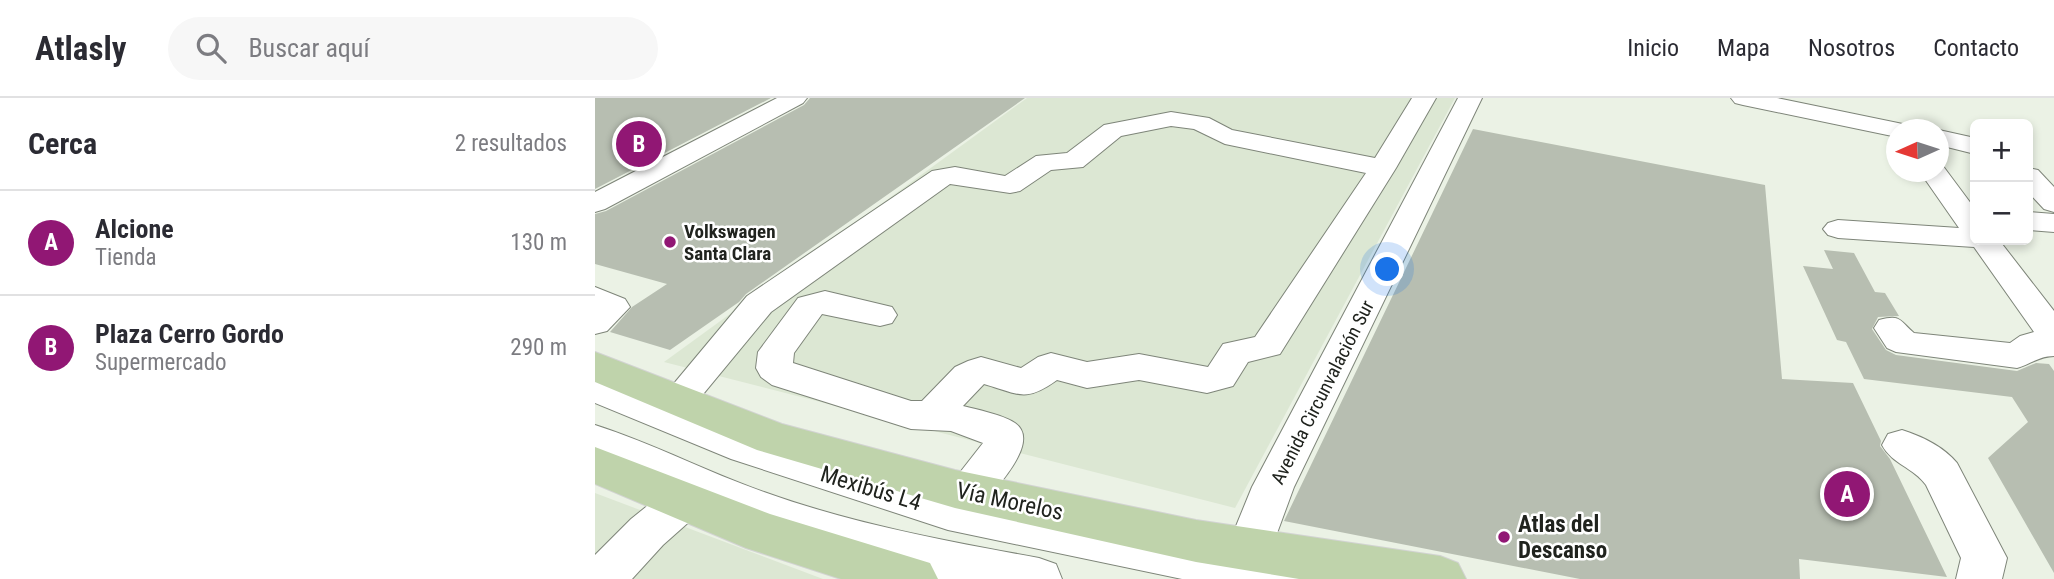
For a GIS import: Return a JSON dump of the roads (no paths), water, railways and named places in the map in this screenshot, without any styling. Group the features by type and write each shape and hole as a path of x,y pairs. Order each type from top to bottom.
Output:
{"main road":[{"name":"Vía Morelos","path":"595,366 785,442 969,492 1196,541 1258,570 1440,579"},
{"path":"595,465 776,537 912,579"}],"street":[{"path":"595,204 795,98"},
{"path":"930,417 968,376 981,370 1026,383 1035,379 1049,366 1087,375 1139,367 1207,380 1220,377 1236,353 1267,346 1383,168 1424,98"},
{"name":"Avenida Circunvalación Sur","path":"1258,570 1260,518 1273,487 1470,98"},
{"path":"1743,98 1886,128"},
{"path":"679,400 759,304 938,179 951,175 1010,186 1045,162 1074,161 1113,131 1185,111 1200,123 1225,136 1383,168"},
{"path":"1949,143 1970,153"},
{"path":"2034,170 2054,203"},
{"path":"1940,182 1970,222"},
{"path":"2033,221 2054,223"},
{"path":"1838,229 1970,238"},
{"path":"1987,245 2054,335"},
{"path":"595,297 613,307 595,323"},
{"path":"880,315 831,303 815,303 806,309 776,352 774,368 785,376 911,415 965,420 1000,433 1004,438 1004,445 969,492"},
{"path":"1891,328 1899,340 1908,344 2013,356 2020,356 2032,344 2054,344"},
{"name":"Mexibús L4","path":"595,388 745,448 948,512 1258,570"},
{"path":"595,440 687,482 786,518 916,554 1039,579"},
{"path":"1902,444 1942,475 1984,558 1979,579"},
{"path":"602,579 647,532 684,502"}],"place":[{"name":"Plaza Cerro Gordo","path":"639,144"},
{"name":"Volkswagen Santa Clara","path":"670,242"},
{"name":"Alcione","path":"1847,494"},
{"name":"Atlas del Descanso","path":"1504,537"}]}
